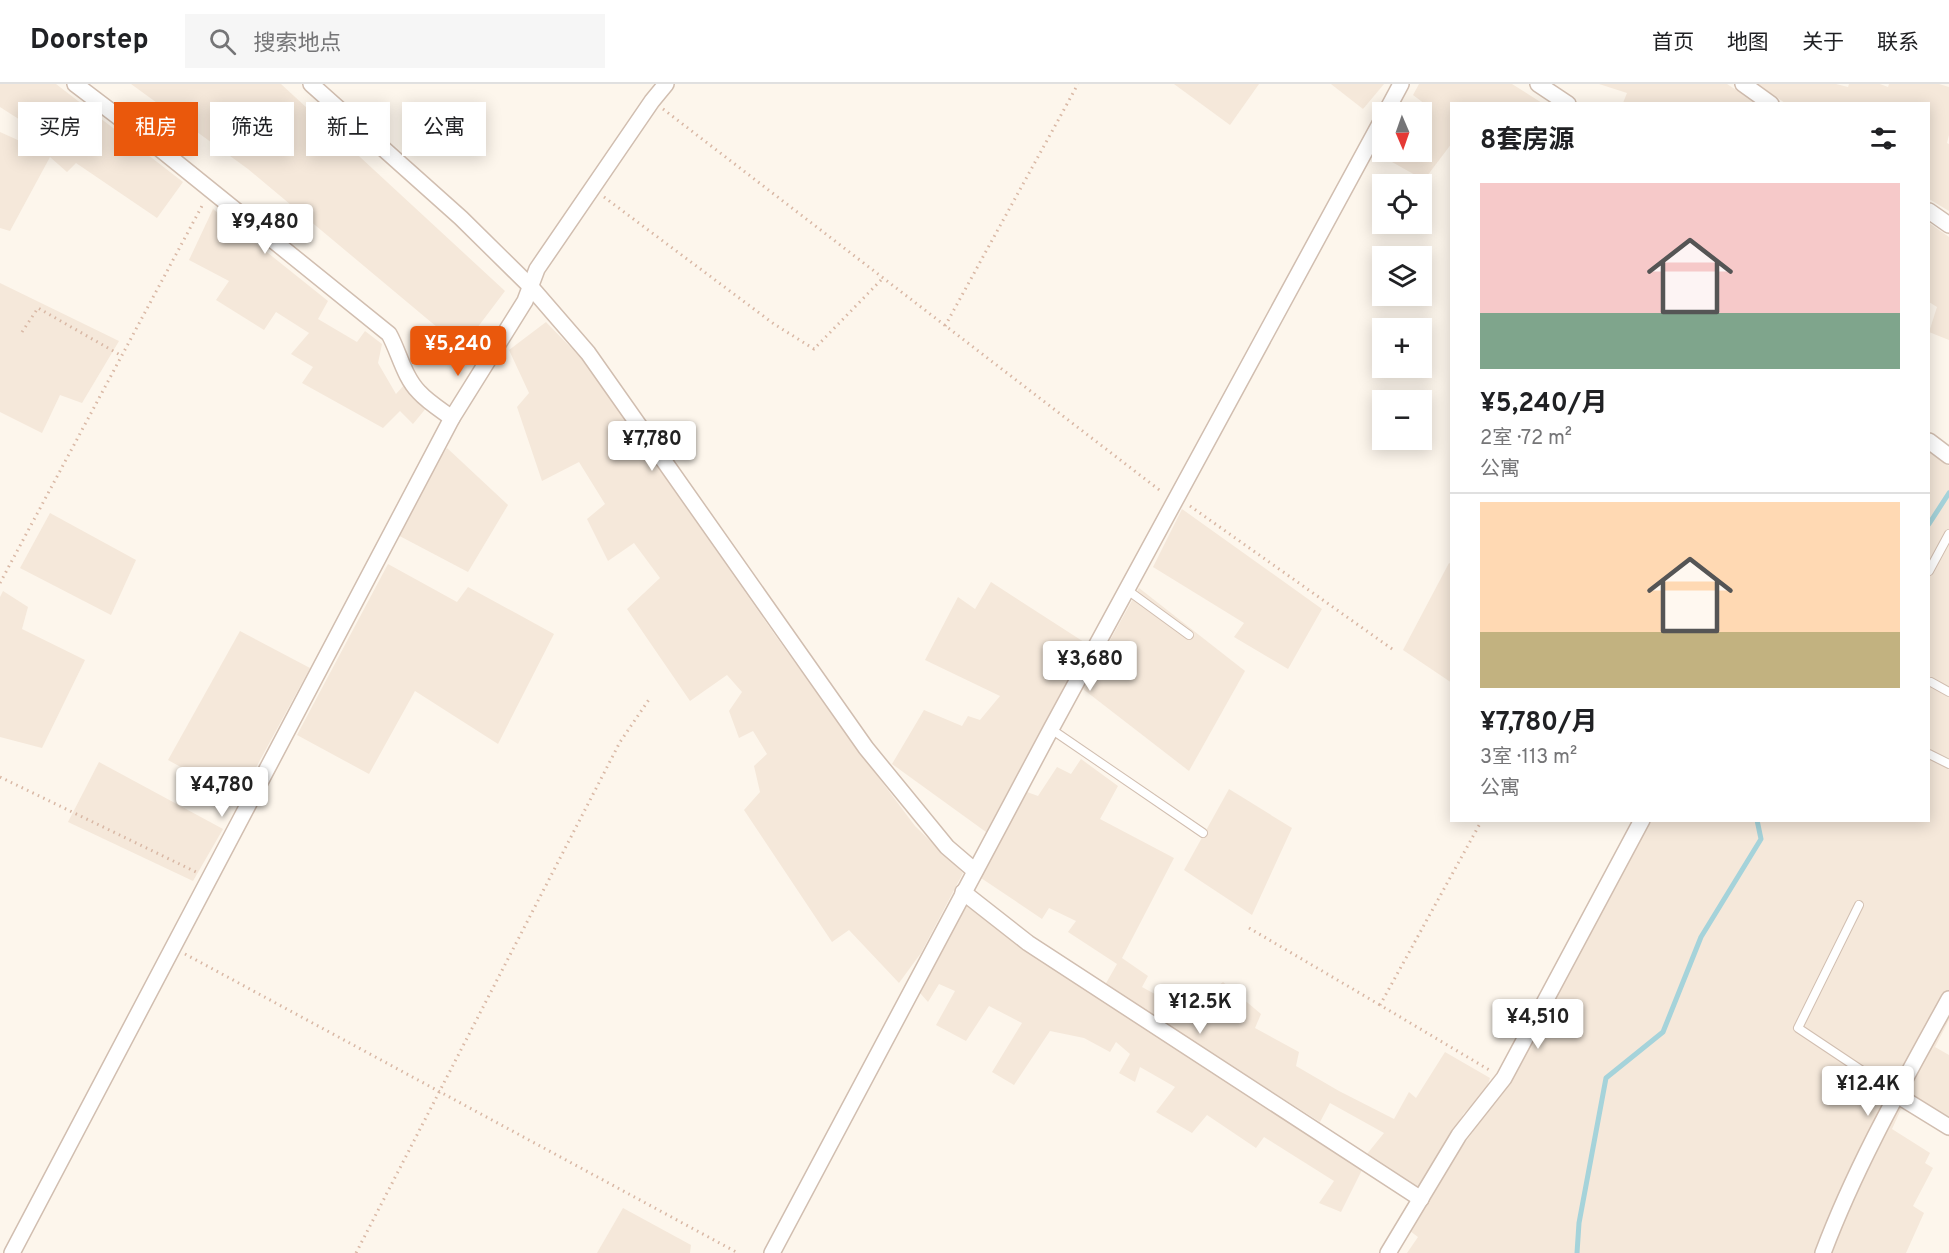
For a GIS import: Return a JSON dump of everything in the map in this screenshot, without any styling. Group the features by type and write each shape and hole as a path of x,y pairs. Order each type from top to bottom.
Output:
{"street":[{"path":"75,84 389,334 399,352 409,379 419,392 452,418"},
{"path":"311,84 461,218 530,286 588,353 866,748 947,847 975,871"},
{"path":"12,1253 452,418 525,301 537,269 666,84"},
{"path":"1391,102 1401,84"},
{"path":"1538,84 1565,102"},
{"path":"1743,84 1768,102"},
{"path":"772,1253 1126,589 1372,138"},
{"path":"1930,212 1949,225"},
{"path":"1930,442 1949,456"},
{"path":"1388,1253 1459,1135 1504,1078 1641,822"},
{"path":"963,892 1028,943 1421,1199"},
{"path":"1823,1253 1835,1221 1897,1095 1949,999"},
{"path":"1897,1095 1949,1127"}],"lane":[{"path":"1930,569 1949,534"},
{"path":"1126,589 1189,635"},
{"path":"1931,682 1949,692"},
{"path":"1051,729 1203,833"},
{"path":"1930,754 1949,763"},
{"path":"1859,905 1798,1028 1897,1095"}],"path":[{"path":"945,326 1078,84"},
{"path":"652,101 1162,492 1176,498 1395,651"},
{"path":"592,188 774,324 814,349 883,278"},
{"path":"0,583 210,190"},
{"path":"22,332 38,308 122,356"},
{"path":"356,1253 620,742 650,698"},
{"path":"0,777 208,878"},
{"path":"1380,1005 1481,822"},
{"path":"1249,928 1504,1078"},
{"path":"172,947 738,1253"}],"shaded area":[{"path":"0,84 56,84 79,102 18,102 18,119 0,107"},
{"path":"131,84 281,84 306,107 306,156 359,156 505,291 462,348 230,156 294,156 294,102 210,102 210,141 198,133 198,102 156,102"},
{"path":"1174,84 1259,84 1230,125"},
{"path":"1331,84 1384,84 1363,109"},
{"path":"1419,84 1512,84 1540,102 1450,102 1450,146 1429,174 1413,174 1392,162 1432,162 1432,102 1422,102 1413,95"},
{"path":"1599,84 1727,84 1754,102 1623,102 1627,93"},
{"path":"1757,84 1836,84 1848,87 1849,84 1880,84 1888,87 1889,84 1939,84 1949,87 1947,143 1949,144 1949,211 1930,200 1930,102 1784,102"},
{"path":"102,119 114,129 114,156 149,156 183,182 157,218 76,163 67,172 50,157 10,231 0,228 0,132 18,140 18,156 102,156"},
{"path":"213,209 328,301 318,319 357,342 365,331 382,344 378,363 396,394 405,384 427,407 413,424 400,411 383,428 302,383 313,367 291,354 309,333 276,312 264,330 216,300 229,281 189,260"},
{"path":"1930,224 1949,237 1949,340 1930,332 1937,307 1930,303"},
{"path":"0,283 119,341 82,403 60,395 42,433 0,412"},
{"path":"546,322 584,361 775,635 915,826 963,873 921,953 899,983 849,930 832,942 744,810 760,792 754,766 767,754 753,731 739,738 729,711 742,692 727,675 690,701 627,609 660,578 634,543 608,561 587,519 605,504 579,462 542,481 517,407 529,393 509,350"},
{"path":"447,448 508,505 468,572 392,532"},
{"path":"1930,451 1949,466 1949,1020 1935,1047 1949,1055 1949,1137 1902,1107 1892,1129 1930,1153 1925,1163 1933,1168 1913,1206 1924,1213 1906,1253 1407,1253 1418,1237 1410,1231 1454,1158 1513,1076 1650,822 1930,822"},
{"path":"1182,509 1322,609 1288,669 1234,637 1244,623 1153,567"},
{"path":"50,513 136,560 111,615 20,568"},
{"path":"1449,563 1450,682 1403,650"},
{"path":"388,564 457,602 468,587 554,634 498,744 415,691 369,774 297,735"},
{"path":"991,582 1087,644 986,832 892,764 924,710 962,726 968,716 980,720 1000,696 925,660 958,597 975,609"},
{"path":"1139,588 1245,671 1189,771 1083,689"},
{"path":"3,591 28,607 22,629 85,660 42,748 0,737 0,597"},
{"path":"240,631 310,668 239,799 168,760"},
{"path":"1081,759 1118,786 1100,819 1174,858 1122,958 1148,976 1142,987 1173,1004 1183,987 1204,997 1223,982 1261,1014 1255,1028 1299,1052 1296,1066 1394,1119 1409,1092 1416,1098 1445,1052 1490,1078 1485,1093 1464,1113 1418,1189 1367,1154 1384,1133 1330,1103 1320,1122 1105,985 1117,964 1068,932 1076,921 1049,908 1042,919 981,878 1027,792 1038,796 1057,767 1071,774"},
{"path":"99,762 223,829 193,881 68,822"},
{"path":"1229,789 1292,828 1252,915 1184,870"},
{"path":"965,905 1083,987 1362,1170 1341,1212 1319,1203 1334,1181 1264,1137 1256,1148 1207,1115 1192,1133 1156,1112 1175,1087 1140,1067 1135,1082 1119,1073 1130,1054 1116,1042 1110,1052 1084,1038 1050,1031 1014,1085 992,1072 1022,1023 989,1006 966,1041 936,1025 955,991 939,984 928,1002 920,993"},
{"path":"623,1208 691,1245 690,1253 597,1253"}],"waterway":[{"path":"1930,522 1949,493"},
{"path":"1577,1253 1579,1223 1606,1078 1663,1032 1701,937 1761,839 1757,822"}]}
